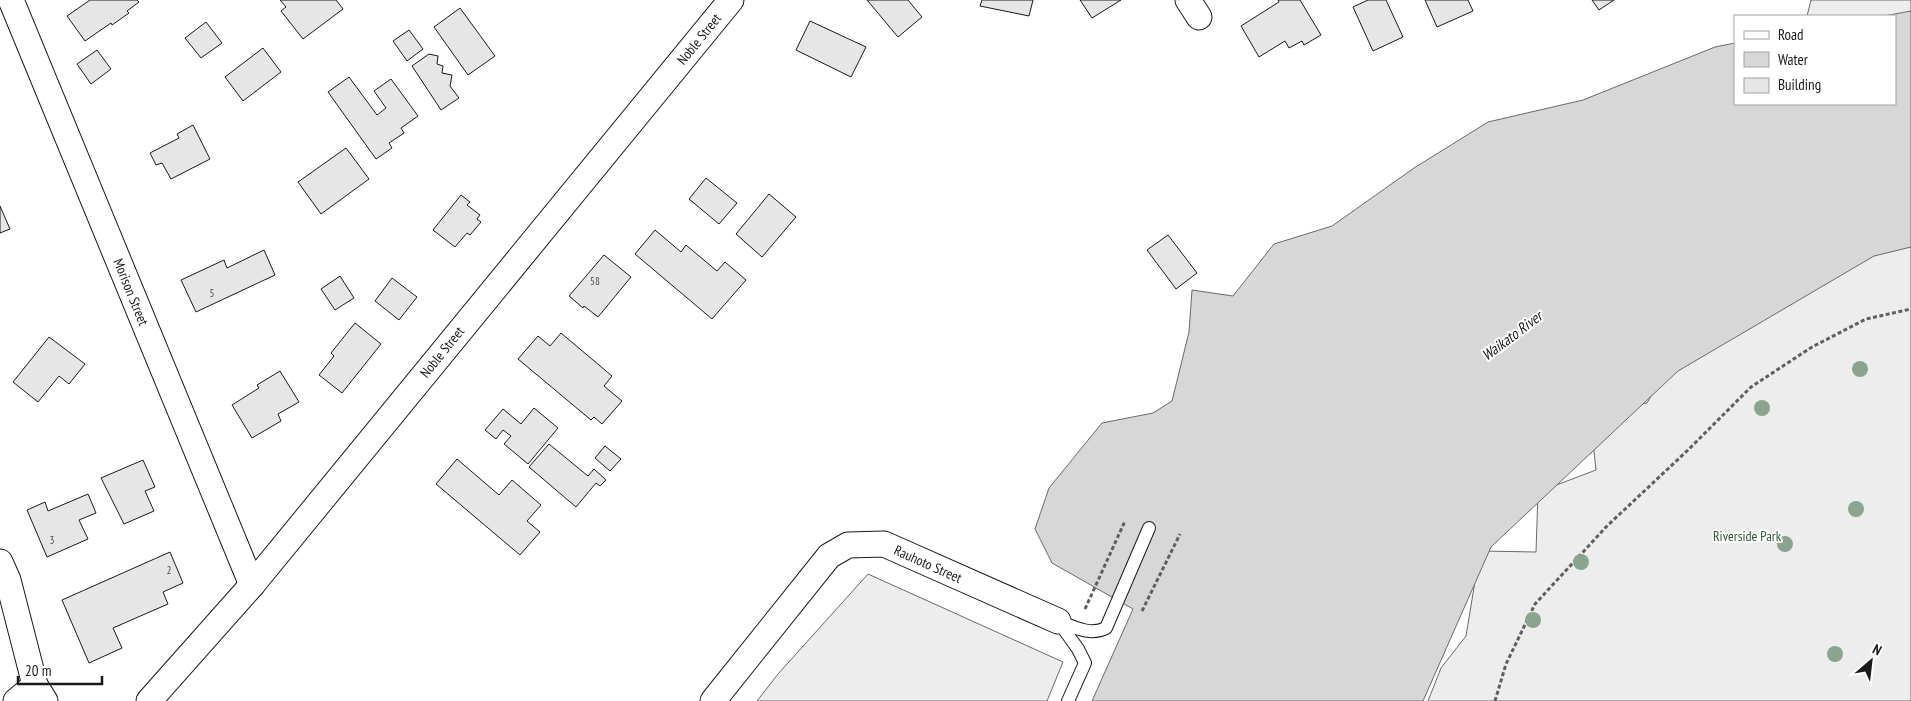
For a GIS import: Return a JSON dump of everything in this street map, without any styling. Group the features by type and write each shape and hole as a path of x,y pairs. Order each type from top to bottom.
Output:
{"street":[{"name":"Morison Street","path":"11,0 252,585"},
{"name":"Noble Street","path":"149,701 252,585 731,0"},
{"name":"Rauhoto Street","path":"713,701 829,556 848,545 884,544 1058,621"},
{"path":"0,562 8,580 40,693 16,701"}],"lane":[{"path":"1058,621 1089,632 1100,631 1106,628 1149,528"},
{"path":"1058,621 1078,649 1085,663 1068,701"}],"path":[{"path":"1495,701 1506,664 1535,604 1607,526 1688,450 1751,387 1812,347 1866,319 1911,309"},
{"path":"1084,612 1125,521"},
{"path":"1142,611 1180,534"}],"shaded area":[{"path":"1811,0 1911,0 1911,26 1896,15 1807,15"},
{"name":"Riverside Park","path":"1911,231 1911,701 1428,701 1441,668 1466,636 1480,551 1536,552 1538,492 1596,470 1590,414 1647,403 1670,364"},
{"path":"868,574 1063,662 1047,701 757,701 778,674"}],"water":[{"name":"Waikato River","path":"1911,11 1911,247 1874,256 1678,371 1491,547 1423,701 1092,701 1133,609 1052,563 1035,529 1049,488 1102,423 1153,413 1172,401 1189,332 1192,290 1233,296 1274,244 1332,226 1414,168 1488,122 1583,100 1715,47 1734,43 1734,105 1896,105 1896,15 1889,15"}],"building":[{"path":"90,0 137,0 139,2 127,11 129,13 85,41 67,16"},
{"path":"280,0 336,0 343,9 303,39 281,11 286,7"},
{"path":"867,0 908,0 922,17 898,37"},
{"path":"982,0 1033,0 1029,16 980,6"},
{"path":"1080,0 1121,0 1092,18"},
{"path":"1278,0 1300,0 1321,35 1304,45 1302,41 1289,48 1285,41 1259,57 1241,26 1279,2"},
{"path":"1368,0 1386,0 1403,37 1373,51 1353,7"},
{"path":"1425,0 1468,0 1473,11 1437,27"},
{"path":"1592,0 1614,0 1599,10"},
{"path":"460,8 495,56 468,75 434,27"},
{"path":"810,21 866,47 851,77 796,50"},
{"path":"206,22 222,43 201,58 185,38"},
{"path":"409,30 423,49 407,61 393,41"},
{"path":"263,48 281,72 243,101 225,77"},
{"path":"97,50 111,69 91,84 77,64"},
{"path":"429,54 438,56 437,64 443,66 442,73 452,75 450,86 459,98 441,110 412,66"},
{"path":"349,77 377,115 386,108 374,91 391,79 418,116 401,128 404,133 389,143 392,148 376,159 328,92"},
{"path":"193,125 210,159 171,179 162,163 156,165 150,153 179,138 177,134"},
{"path":"346,148 369,179 321,214 298,182"},
{"path":"706,178 737,203 719,224 689,199"},
{"path":"769,194 796,217 762,257 736,234"},
{"path":"461,195 470,202 467,205 480,215 477,219 481,222 470,235 467,233 455,247 433,230"},
{"path":"0,206 10,229 0,233"},
{"path":"655,230 681,252 686,245 717,271 725,262 746,280 712,319 635,254"},
{"path":"1168,235 1197,273 1176,289 1147,250"},
{"path":"264,250 275,275 196,312 181,280 224,260 227,268"},
{"path":"604,255 631,277 598,317 584,306 583,308 569,296"},
{"path":"340,276 354,298 335,310 321,289"},
{"path":"392,278 417,297 399,320 375,301"},
{"path":"355,323 381,344 342,393 319,375 334,356 331,353"},
{"path":"561,333 612,376 604,386 622,401 602,424 594,417 591,420 518,359 538,336 550,346"},
{"path":"49,337 85,364 69,384 59,376 38,402 13,382"},
{"path":"280,371 299,402 278,414 281,421 252,438 232,405 259,388 257,385"},
{"path":"534,408 558,428 528,464 504,444 511,436 503,430 496,439 485,430 503,409 521,424"},
{"path":"549,444 588,476 594,469 606,480 600,486 596,483 576,507 529,467"},
{"path":"605,446 621,459 610,471 595,458"},
{"path":"457,459 499,495 512,480 541,505 527,521 540,532 520,555 436,484"},
{"path":"143,460 155,487 145,491 154,511 124,524 101,478"},
{"path":"88,494 96,513 79,520 88,539 47,557 27,510 45,502 48,511"},
{"path":"170,552 183,583 163,592 168,604 113,628 122,648 89,663 62,600"}]}
